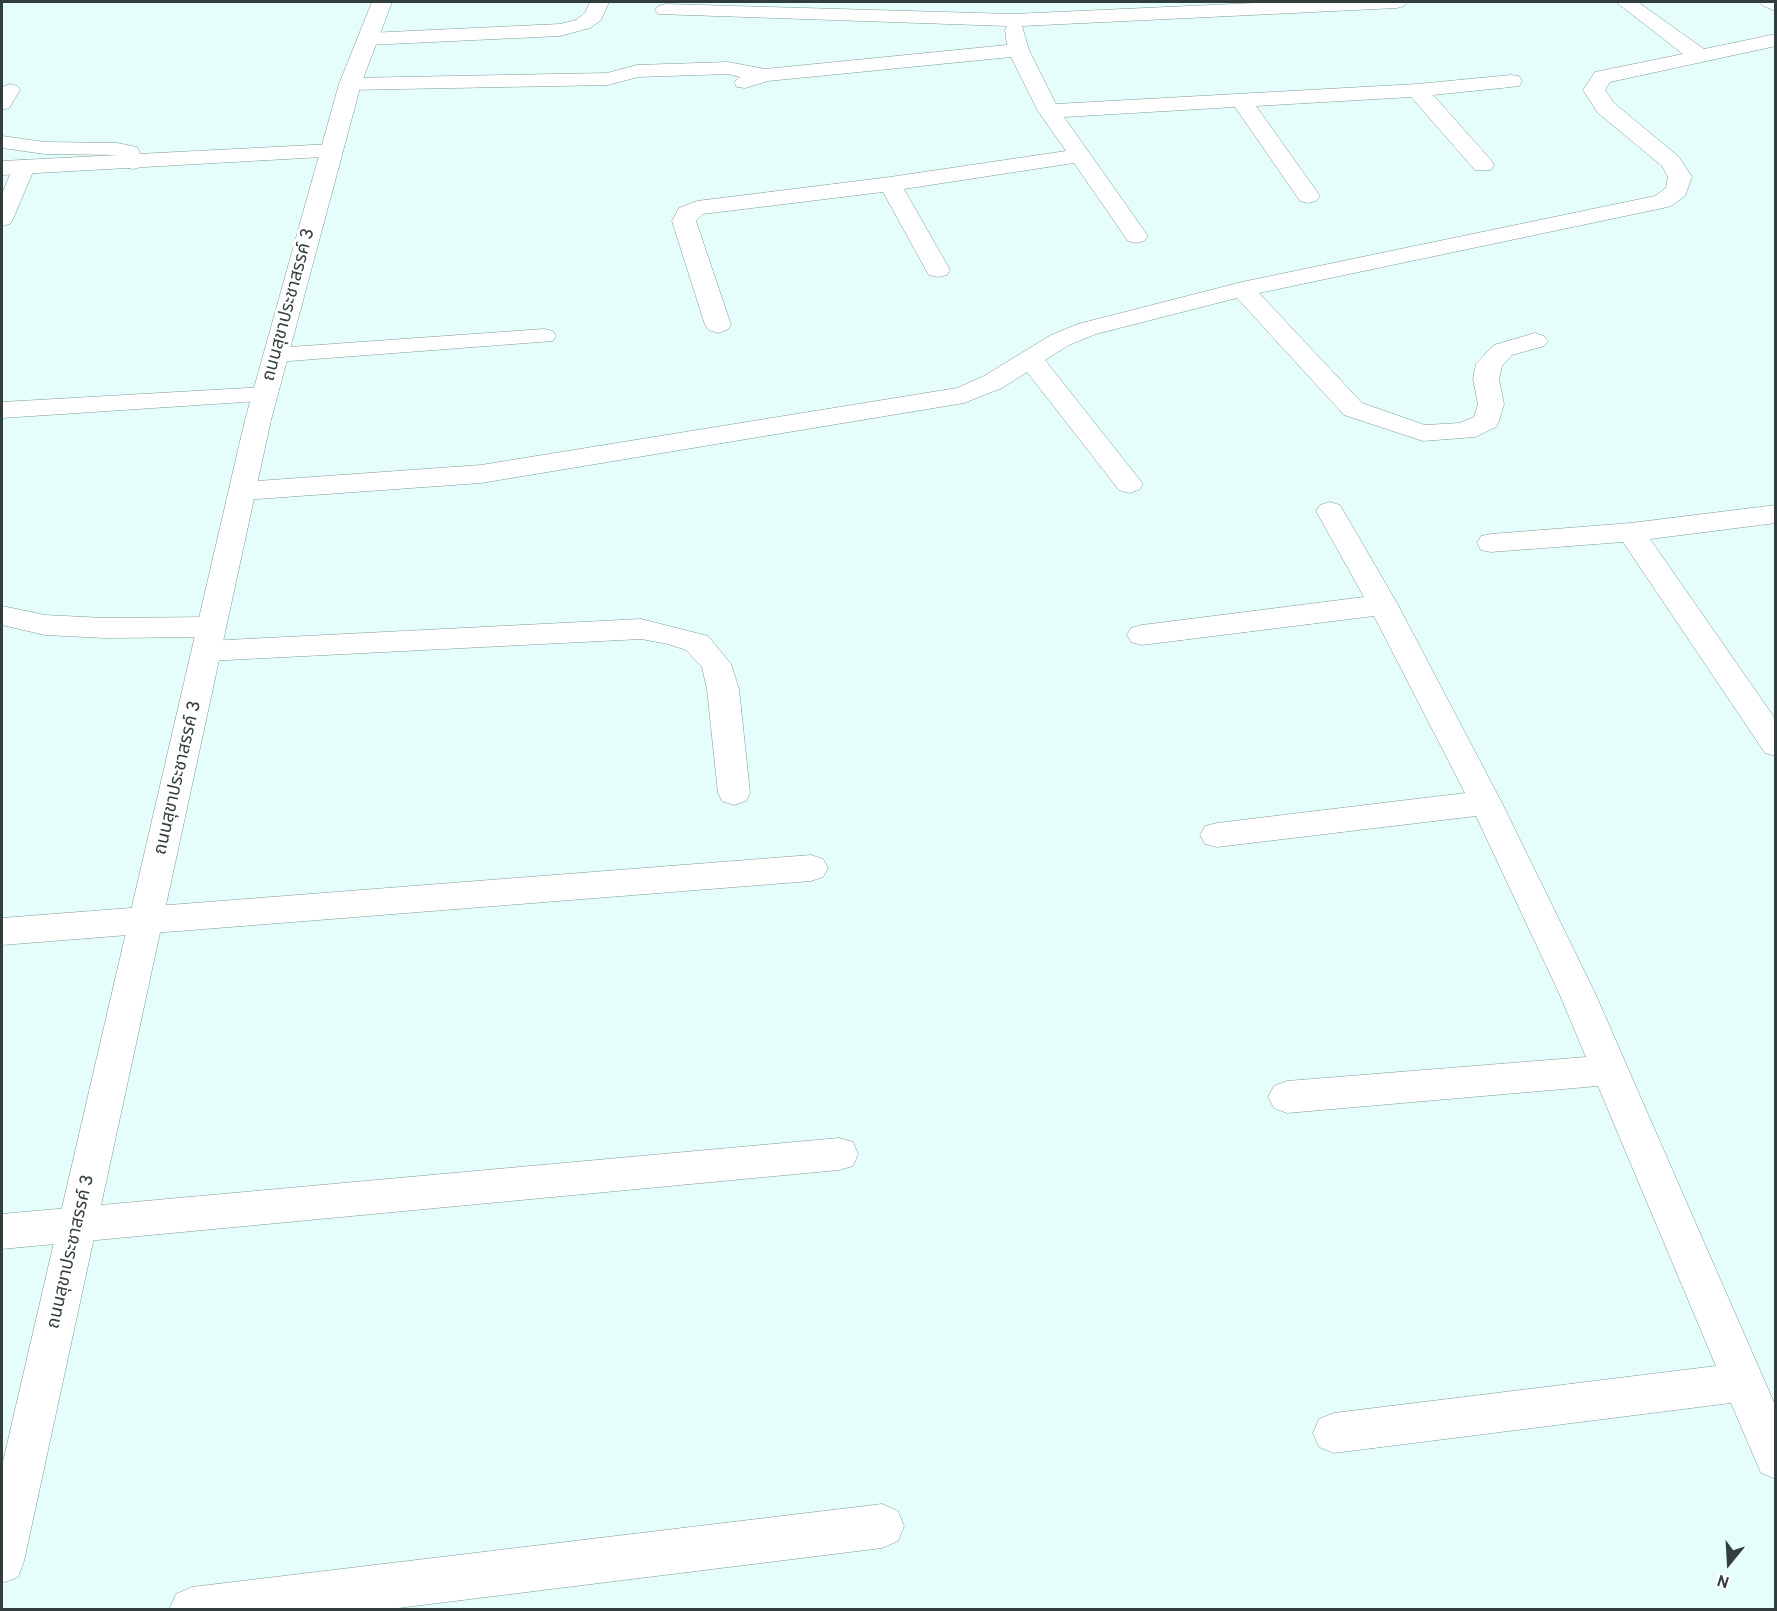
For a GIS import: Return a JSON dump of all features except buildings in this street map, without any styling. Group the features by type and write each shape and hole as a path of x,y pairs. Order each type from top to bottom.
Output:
{"street":[{"name":"ถนนสุขาประชาสรรค์ 3","path":"2,1561 265,395 350,84 382,2"},
{"path":"665,10 1013,11 1397,2"},
{"path":"1626,2 1698,55"},
{"path":"1770,2 1776,5"},
{"path":"1013,11 1018,50 1049,111 1078,156 1136,236"},
{"path":"243,491 481,474 952,397 993,382 1060,340 1087,329 1242,289 1663,201 1677,190 1680,177 1671,162 1606,108 1594,90 1603,77 1776,40"},
{"path":"350,84 608,79 641,90 728,88 765,75 1018,50"},
{"path":"1049,111 1240,98 1417,90 1511,81"},
{"path":"1417,90 1483,165"},
{"path":"1240,98 1308,196"},
{"path":"13,167 332,151"},
{"path":"718,325 684,221 687,213 710,204 890,184 1078,156"},
{"path":"890,184 938,270"},
{"path":"1242,289 1353,409 1423,433 1465,431 1486,421 1491,404 1486,379 1489,364 1503,350 1535,341"},
{"path":"1030,358 1129,484"},
{"path":"1330,511 1383,605 1486,803 1577,993 1776,1458"},
{"path":"1491,543 1631,532 1776,514"},
{"path":"1631,532 1776,745"},
{"path":"1142,635 1383,605"},
{"path":"210,639 641,629 672,635 697,643 716,664 723,689 734,793"},
{"path":"1217,835 1486,803"},
{"path":"2,932 811,868"},
{"path":"1287,1097 1610,1070"},
{"path":"2,1232 839,1154"},
{"path":"1334,1433 1743,1382"},
{"path":"192,1610 882,1526"}],"lane":[{"path":"368,39 560,30 583,24 594,16 598,2"},
{"path":"2,142 45,148 117,149 129,152 133,162"},
{"path":"2,219 13,167"},
{"path":"276,355 544,336"},
{"path":"2,410 265,395"},
{"path":"2,616 45,625 104,628 210,639"}]}
